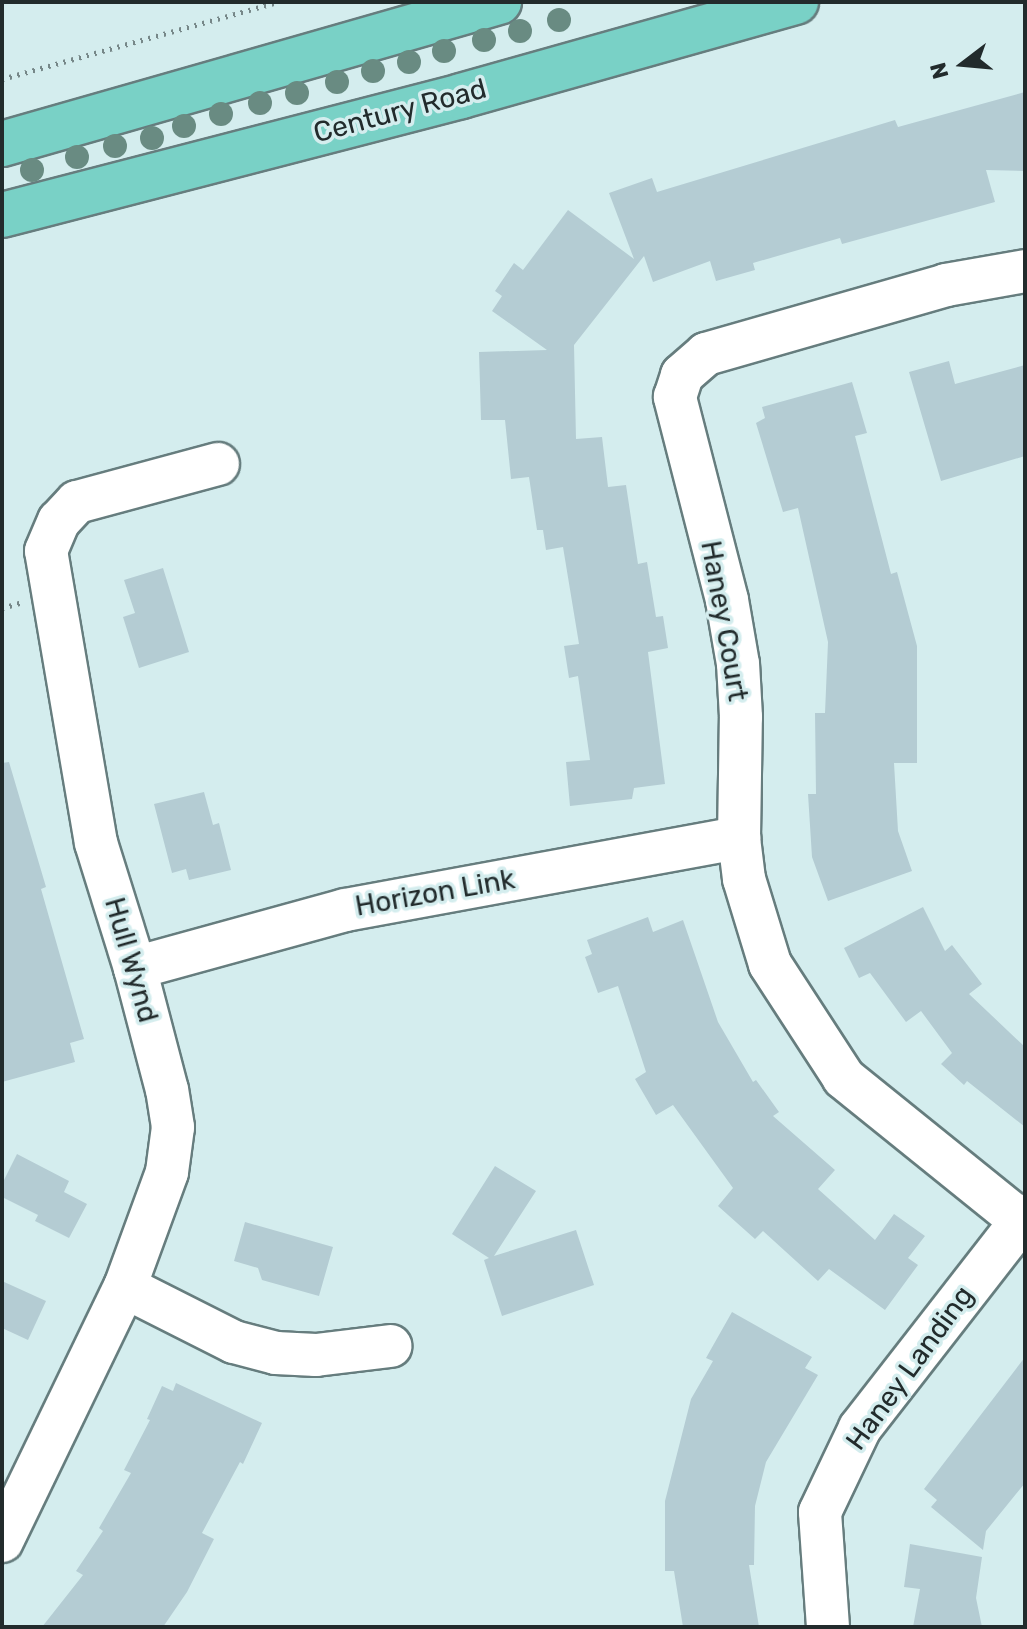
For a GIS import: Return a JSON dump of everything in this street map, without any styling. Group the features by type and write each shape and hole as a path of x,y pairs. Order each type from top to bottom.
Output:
{"main road":[{"path":"2,144 499,2"},
{"name":"Century Road","path":"2,215 476,92 796,2"}],"street":[{"name":"Haney Court","path":"1023,1218 844,1078 770,964 744,879 739,838 741,717 738,664 727,600 675,397 682,375 706,354 946,285 1025,271"},
{"name":"Hull Wynd","path":"2,1541 125,1287 167,1172 173,1127 167,1090 135,968 96,843 46,551 59,521 77,502 218,464"},
{"name":"Horizon Link","path":"135,968 345,910 739,838"},
{"name":"Haney Landing","path":"828,1627 820,1512 860,1428 1023,1218"},
{"path":"125,1287 234,1342 276,1353 316,1355 390,1346"}],"path":[{"path":"2,79 278,2"}],"building":[{"path":"1025,92 1025,171 986,170 995,202 842,244 840,238 753,263 755,270 716,281 710,261 653,282 644,256 574,345 576,439 602,437 608,487 626,485 638,564 647,562 656,617 663,616 668,648 648,652 665,784 634,788 632,799 570,806 566,762 590,760 578,676 569,678 564,646 579,644 563,547 546,550 543,530 537,530 529,477 511,479 505,420 481,420 479,352 547,350 492,311 502,296 495,291 514,263 523,270 568,210 634,259 609,193 652,178 657,192 895,120 898,127"},
{"path":"949,361 955,384 1025,365 1025,456 941,481 909,372"},
{"path":"852,382 867,433 855,436 891,574 897,572 917,646 917,763 894,763 898,831 912,871 828,901 812,857 808,794 816,794 815,713 825,713 828,642 798,508 783,512 756,423 765,418 762,407"},
{"path":"163,568 189,652 139,668 123,617 135,613 124,580"},
{"path":"9,762 46,887 41,889 84,1039 70,1043 75,1062 2,1082 2,763"},
{"path":"204,792 213,825 219,823 231,870 189,880 186,869 172,873 154,804"},
{"path":"923,907 945,951 952,945 982,984 969,994 1025,1047 1025,1127 967,1081 964,1085 941,1064 952,1053 921,1011 906,1022 870,973 859,978 844,948"},
{"path":"648,917 653,932 683,920 718,1022 753,1082 756,1080 779,1112 773,1116 835,1170 818,1189 875,1240 894,1214 925,1236 908,1258 918,1265 885,1310 829,1269 818,1281 763,1231 755,1239 718,1206 733,1188 673,1105 656,1115 635,1079 646,1072 618,986 598,993 585,957 592,954 587,940"},
{"path":"17,1154 69,1181 64,1192 87,1204 69,1238 35,1221 38,1215 2,1197 2,1184"},
{"path":"495,1166 536,1191 494,1256 576,1230 594,1285 502,1316 484,1260 489,1258 452,1234"},
{"path":"245,1222 333,1247 319,1296 262,1280 258,1268 234,1261"},
{"path":"2,1281 46,1301 28,1340 2,1328"},
{"path":"732,1312 812,1357 805,1368 818,1375 766,1462 755,1506 754,1565 749,1565 759,1627 683,1627 674,1571 665,1571 665,1501 691,1399 713,1361 706,1358"},
{"path":"1025,1357 1025,1483 986,1531 983,1550 931,1507 937,1500 924,1489"},
{"path":"176,1383 262,1423 243,1464 240,1462 202,1533 214,1539 187,1592 163,1627 42,1627 83,1575 76,1571 103,1531 99,1528 131,1473 124,1470 150,1420 147,1419 162,1386 173,1391"},
{"path":"910,1544 982,1557 976,1598 982,1627 913,1627 920,1589 904,1587"}]}
